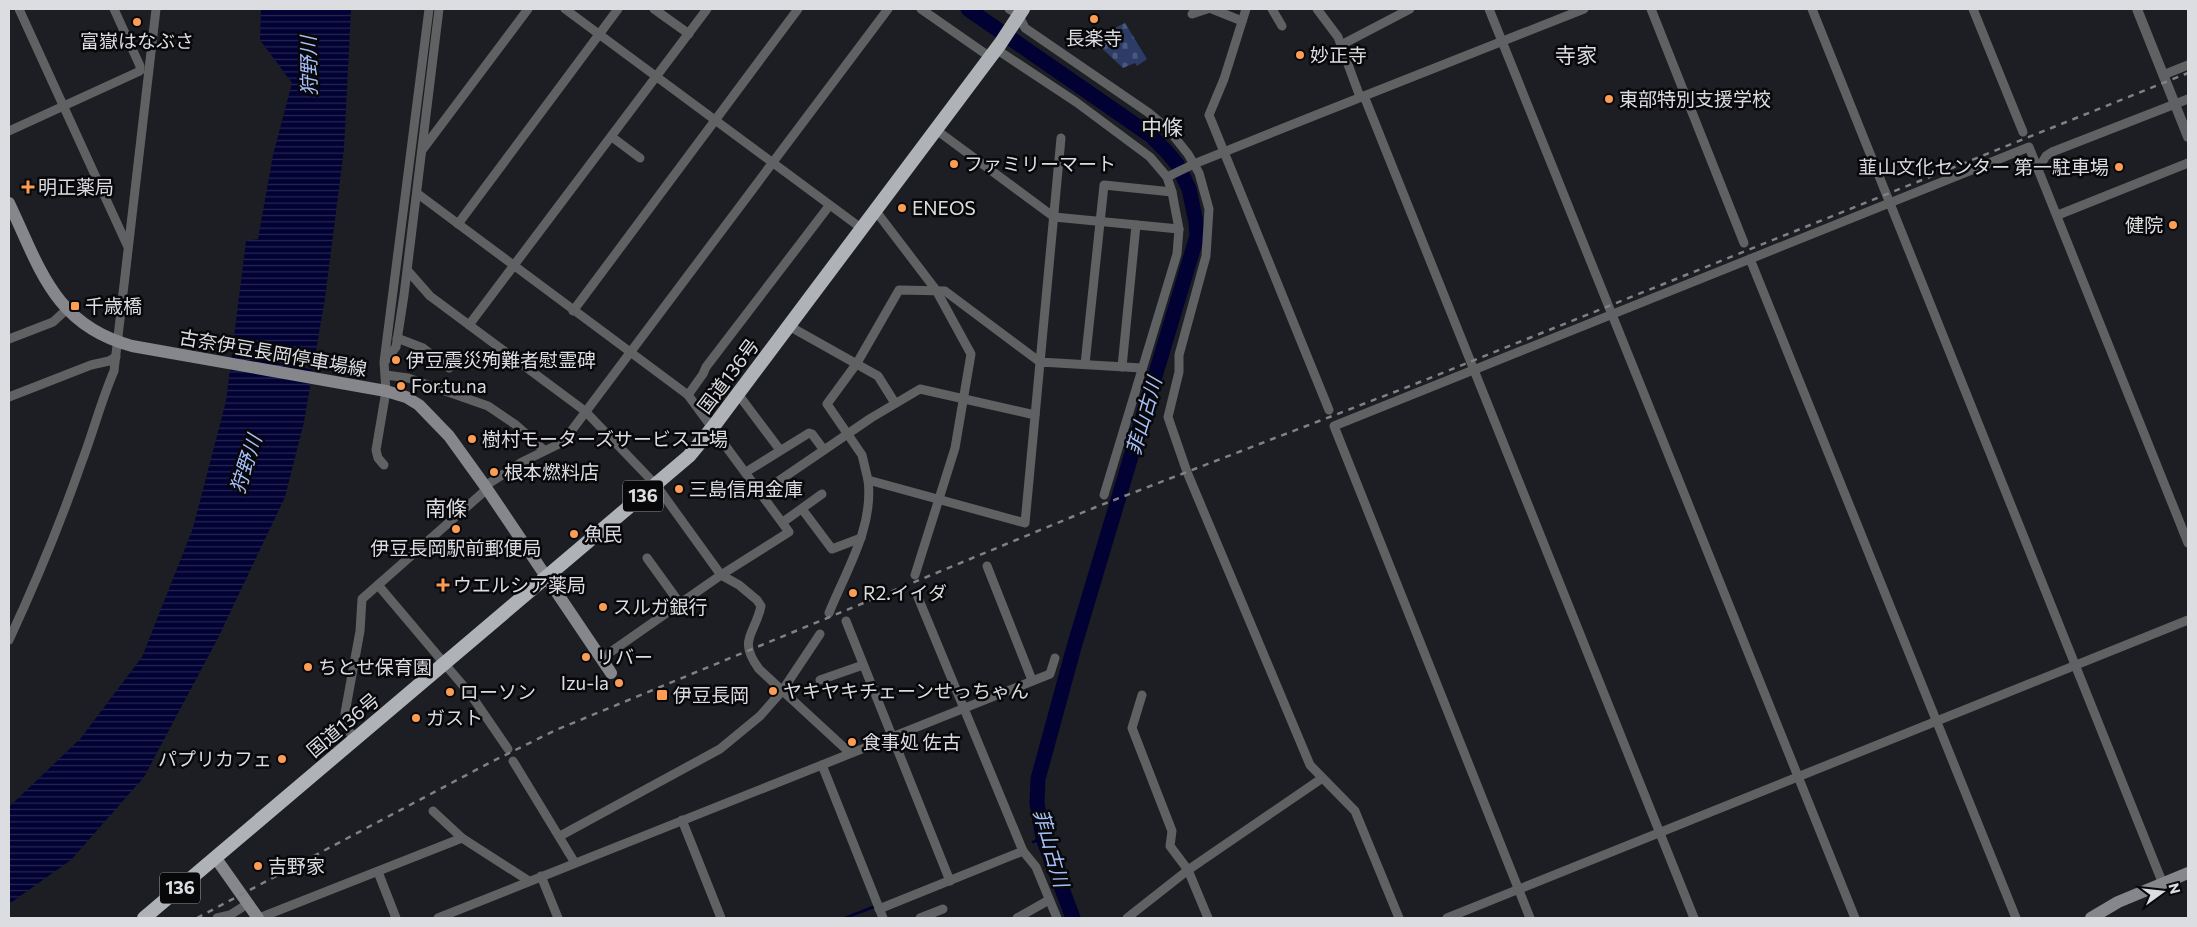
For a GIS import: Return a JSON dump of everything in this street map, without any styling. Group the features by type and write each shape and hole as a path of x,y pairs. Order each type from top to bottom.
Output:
{"highway":[{"name":"国道136号","path":"144,918 689,456 738,394 995,50 1016,14"}],"main road":[{"name":"古奈伊豆長岡停車場線","path":"9,203 45,280 66,310 82,324 132,346 406,396 430,414 486,487 612,673"},
{"path":"215,857 258,918"},
{"path":"2091,918 2118,902 2188,873"}],"street":[{"path":"19,9 128,246"},
{"path":"9,131 140,71 140,66 114,9"},
{"path":"9,640 54,540 91,436 100,403 114,370 156,9"},
{"path":"384,465 378,458 376,450 386,392 384,362 428,9"},
{"path":"384,362 396,347 408,271 439,9"},
{"path":"422,149 528,9"},
{"path":"565,9 861,228"},
{"path":"458,224 618,9"},
{"path":"654,9 689,34"},
{"path":"469,325 707,9"},
{"path":"573,311 798,9"},
{"path":"354,741 347,726 345,713 360,631 361,602 486,487 544,450 563,442 888,9"},
{"path":"921,9 995,50 1139,147 1168,177 1179,229 1177,254 1104,495"},
{"path":"1192,14 1207,9"},
{"path":"1212,9 1242,21"},
{"path":"1246,9 1219,93 1209,115 1329,410"},
{"path":"1272,9 1282,26"},
{"path":"1317,9 1338,37 1694,918"},
{"path":"1489,9 1855,918"},
{"path":"1650,9 1744,244"},
{"path":"1812,9 2162,884"},
{"path":"1973,9 2023,132"},
{"path":"2137,9 2188,137"},
{"path":"1341,45 1403,10"},
{"path":"1168,177 1362,96 1578,10"},
{"path":"1016,14 1025,28 1149,113 1168,129 1193,165 1209,209 1209,232 1206,256 1179,355 1179,372 1168,417 1188,472 1310,765 1355,811 1399,918"},
{"path":"2163,75 2188,65"},
{"path":"2038,169 2043,159 2052,152 2188,99"},
{"path":"935,129 1054,217 1179,229"},
{"path":"612,137 640,158"},
{"path":"868,480 1025,523 1061,138"},
{"path":"1530,918 1334,426 2029,147 2058,215 2188,543"},
{"path":"2058,215 2188,163"},
{"path":"1085,364 1104,184 1172,192"},
{"path":"418,194 688,395 789,532 721,575 681,605 602,658"},
{"path":"688,395 706,367 829,206"},
{"path":"875,210 936,290 972,354 955,448 914,575"},
{"path":"1122,367 1136,225"},
{"path":"1750,258 2016,918"},
{"path":"408,271 430,296 585,411 656,485 721,575 739,585 757,600 761,606 747,641 749,652 759,669 850,753"},
{"path":"829,613 861,538 869,504 868,480 864,460 849,434 827,404 857,363 897,290 945,291 1040,362 1142,368"},
{"path":"9,339 53,322 66,310"},
{"path":"789,326 857,363 880,378 895,403"},
{"path":"397,338 423,348 449,368"},
{"path":"9,397 116,357"},
{"path":"386,375 408,378 488,406 516,425 544,450"},
{"path":"760,493 895,403 920,389 1035,415"},
{"path":"738,394 780,450"},
{"path":"746,472 810,433 824,450"},
{"path":"783,522 822,494"},
{"path":"802,509 832,549 861,538"},
{"path":"647,558 681,605"},
{"path":"987,566 1032,680"},
{"path":"378,585 478,704 508,748"},
{"path":"917,595 962,708 1023,851 1036,867 1057,918"},
{"path":"1447,918 2188,620"},
{"path":"846,622 950,881"},
{"path":"560,836 720,749 760,716 782,691 820,634"},
{"path":"438,918 1050,674 1055,658"},
{"path":"820,680 863,665"},
{"path":"1142,695 1132,728 1172,831 1170,846 1188,870 1208,918"},
{"path":"514,761 575,863"},
{"path":"822,765 881,914 950,881 1023,851"},
{"path":"1127,918 1188,870 1321,778"},
{"path":"433,811 462,838 529,881"},
{"path":"682,820 722,918"},
{"path":"258,918 462,838"},
{"path":"378,872 396,918"},
{"path":"542,876 558,918"},
{"path":"1017,918 1049,900"},
{"path":"217,918 230,915 249,903"},
{"path":"920,918 943,909"}],"green space":[{"path":"1125,23 1147,59 1137,66 1135,63 1123,68 1092,39"}],"water":[{"name":"狩野川","path":"261,9 351,9 344,149 325,298 304,422 285,497 218,638 144,777 71,860 9,904 9,807 80,739 142,657 193,528 226,401 246,241 258,239 273,155 292,83 260,40"}],"pier":[{"path":"231,349 316,364 315,370 230,354"}],"waterway":[{"name":"菲山古川","path":"968,9 1150,135 1177,164 1189,189 1196,222 1197,236 1074,647 1038,779 1037,803 1043,838 1073,918"},
{"path":"1033,842 1043,838"},
{"path":"845,918 876,906"}],"railway":[{"path":"197,918 491,762 556,730 1096,507 1410,386 2188,73"}],"place":[{"name":"長楽寺","path":"1094,19"},
{"name":"富嶽はなぶさ","path":"137,22"},
{"name":"妙正寺","path":"1300,55"},
{"name":"東部特別支援学校","path":"1609,99"},
{"name":"ファミリーマート","path":"954,164"},
{"name":"韮山文化センター 第一駐車場","path":"2119,167"},
{"name":"明正薬局","path":"28,187"},
{"name":"ENEOS","path":"902,208"},
{"name":"健院","path":"2173,225"},
{"name":"千歳橋","path":"75,306"},
{"name":"伊豆震災殉難者慰霊碑","path":"396,360"},
{"name":"For.tu.na","path":"401,386"},
{"name":"樹村モーターズサービス工場","path":"472,439"},
{"name":"根本燃料店","path":"494,472"},
{"name":"三島信用金庫","path":"679,489"},
{"name":"伊豆長岡駅前郵便局","path":"456,529"},
{"name":"魚民","path":"574,534"},
{"name":"ウエルシア薬局","path":"443,585"},
{"name":"R2.イイダ","path":"853,593"},
{"name":"スルガ銀行","path":"603,607"},
{"name":"リバー","path":"586,657"},
{"name":"ちとせ保育園","path":"308,667"},
{"name":"Izu-la","path":"619,683"},
{"name":"ヤキヤキチェーンせっちゃん","path":"773,691"},
{"name":"ローソン","path":"450,692"},
{"name":"伊豆長岡","path":"662,695"},
{"name":"ガスト","path":"416,718"},
{"name":"食事処 佐古","path":"852,742"},
{"name":"パプリカフェ","path":"282,759"},
{"name":"吉野家","path":"258,866"}],"district":[{"name":"寺家","path":"1576,56"},
{"name":"中條","path":"1162,128"},
{"name":"南條","path":"446,509"}]}
